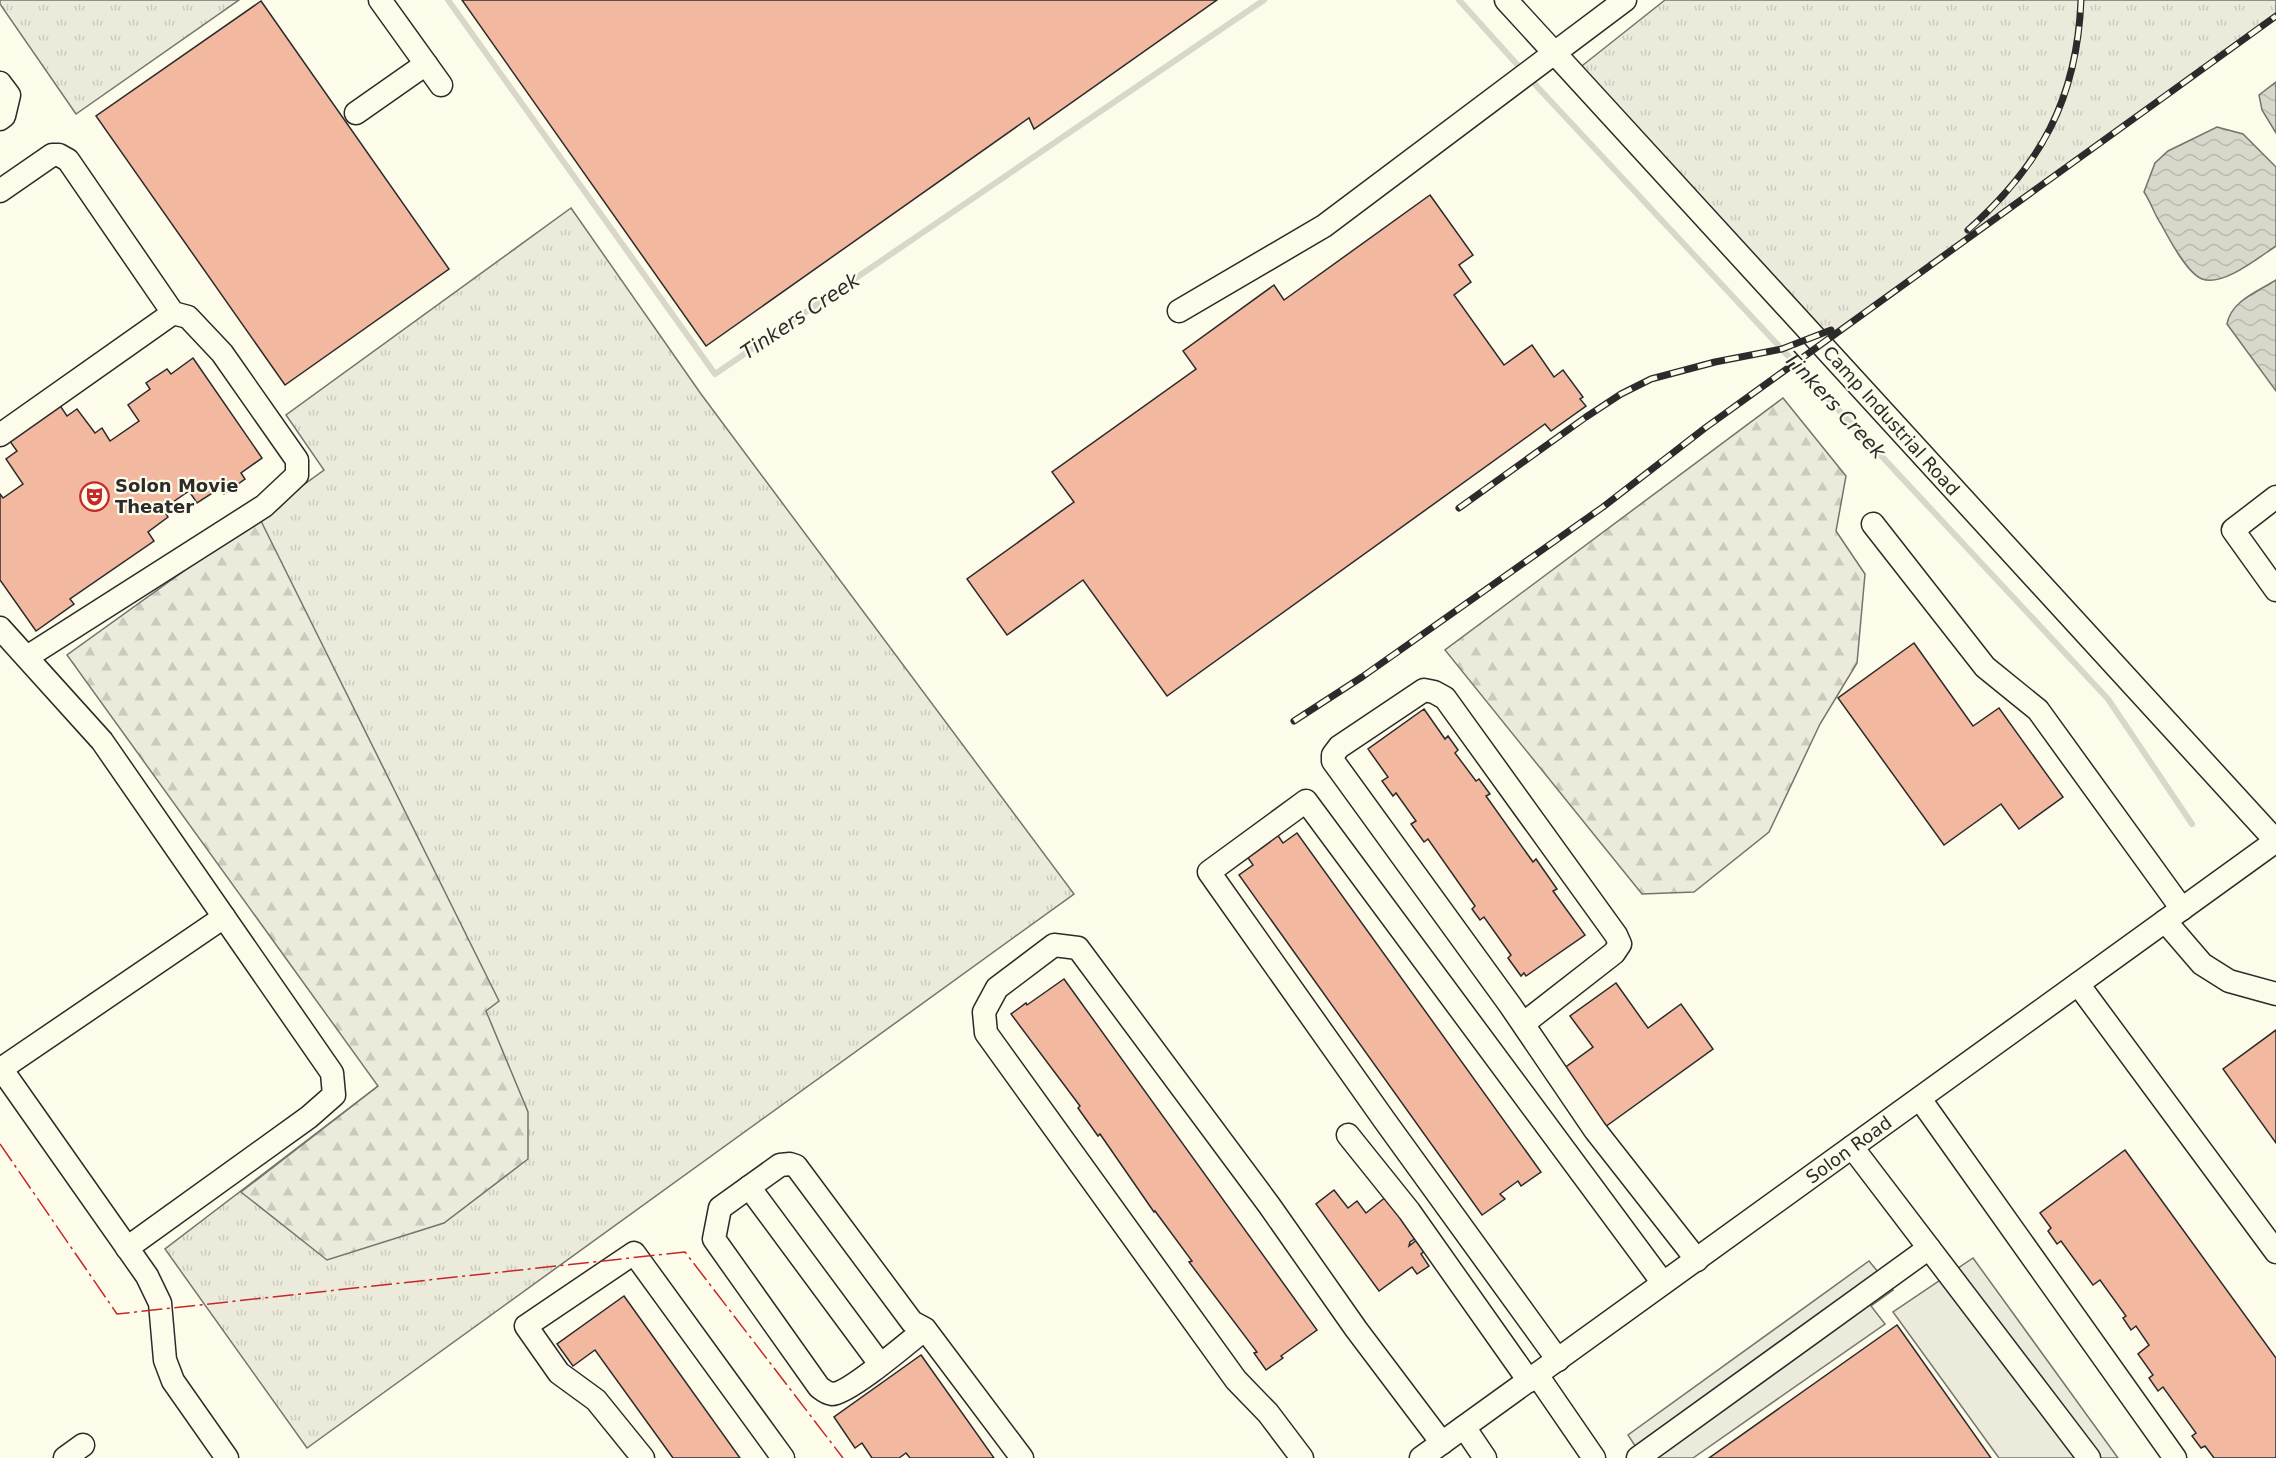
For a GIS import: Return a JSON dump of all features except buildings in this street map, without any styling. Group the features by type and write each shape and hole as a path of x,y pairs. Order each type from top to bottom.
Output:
{"street":[{"path":"380,0 441,85"},
{"name":"Camp Industrial Road","path":"1506,0 2276,841"},
{"path":"1179,311 1324,226 1625,0"},
{"path":"356,112 426,64"},
{"path":"0,83 9,95 4,116 0,119"},
{"path":"0,191 52,154 68,160 173,313 188,317 222,353 297,460 297,475 264,506 27,657"},
{"path":"0,435 173,313"},
{"path":"2275,588 2233,530 2276,497"},
{"path":"1872,524 1985,667 2038,710 2173,915 2202,964 2229,981 2276,994"},
{"path":"1,632 27,657 102,741 332,1073 334,1095 309,1117 127,1248"},
{"path":"1523,1024 1614,952 1620,944 1616,935 1445,698 1424,690 1340,747 1333,755 1333,761 1523,1024 1595,1130 1696,1260"},
{"path":"1558,1360 1209,872 1306,801 1663,1283"},
{"name":"Solon Road","path":"1421,1458 2276,841"},
{"path":"224,917 1,1068 147,1276 160,1303 165,1360 173,1381 226,1458"},
{"path":"1302,1458 1268,1413 1236,1380 986,1033 984,1012 997,987 1054,945 1077,948 1269,1205 1356,1329 1442,1443"},
{"path":"2078,984 2276,1252"},
{"path":"1920,1099 2175,1458"},
{"path":"1348,1135 1409,1211 1594,1458"},
{"path":"1852,1147 2089,1458"},
{"path":"925,1329 842,1391 832,1394 825,1392 819,1387 714,1239 720,1208 780,1165 796,1166 912,1322 925,1329 1022,1458"},
{"path":"749,1187 880,1364"},
{"path":"1638,1458 1929,1248"},
{"path":"643,1458 596,1401 559,1373 526,1326 634,1253 783,1458"},
{"path":"1464,1427 1485,1458"},
{"path":"64,1458 83,1445"}],"green space":[{"path":"0,0 239,0 76,114 0,4"},
{"path":"1665,0 2276,0 2276,16 1821,345 1573,73"},
{"path":"571,208 701,394 1074,894 307,1448 165,1249 378,1086 259,517 324,470 286,415"},
{"path":"1783,398 1846,476 1836,531 1865,574 1857,663 1820,724 1769,832 1694,892 1642,894 1445,650"},
{"path":"259,517 499,1001 486,1011 528,1112 528,1159 444,1223 327,1260 241,1192 378,1086 67,655"}],"shaded area":[{"path":"1973,1258 2118,1458 1999,1458 1893,1312"},
{"path":"1869,1261 1893,1290 1871,1306 1885,1324 1693,1458 1643,1458 1628,1435"}],"water":[{"path":"2276,82 2276,133 2262,110 2259,95"},
{"path":"2217,127 2243,134 2276,167 2276,246 2240,270 2220,279 2211,280 2202,279 2190,270 2156,216 2144,192 2155,163 2168,151"},
{"path":"2276,280 2276,391 2227,324 2229,316 2239,303"}],"waterway":[{"name":"Tinkers Creek","path":"448,0 715,374 1264,0"},
{"name":"Tinkers Creek","path":"1459,0 1523,71"},
{"name":"Tinkers Creek","path":"1530,79 2108,699 2192,824"}],"railway":[{"path":"1968,230 2016,181 2035,155 2050,128 2063,99 2072,69 2081,0"},
{"path":"1294,721 1362,677 1603,507 1705,428 2276,16"},
{"path":"1459,508 1586,417 1621,394 1651,379 1715,362 1782,349 1831,330"}],"power":[{"path":"0,1144 117,1314 685,1252 843,1458"}],"place":[{"name":"Solon Movie Theater","path":"94,496"}]}
